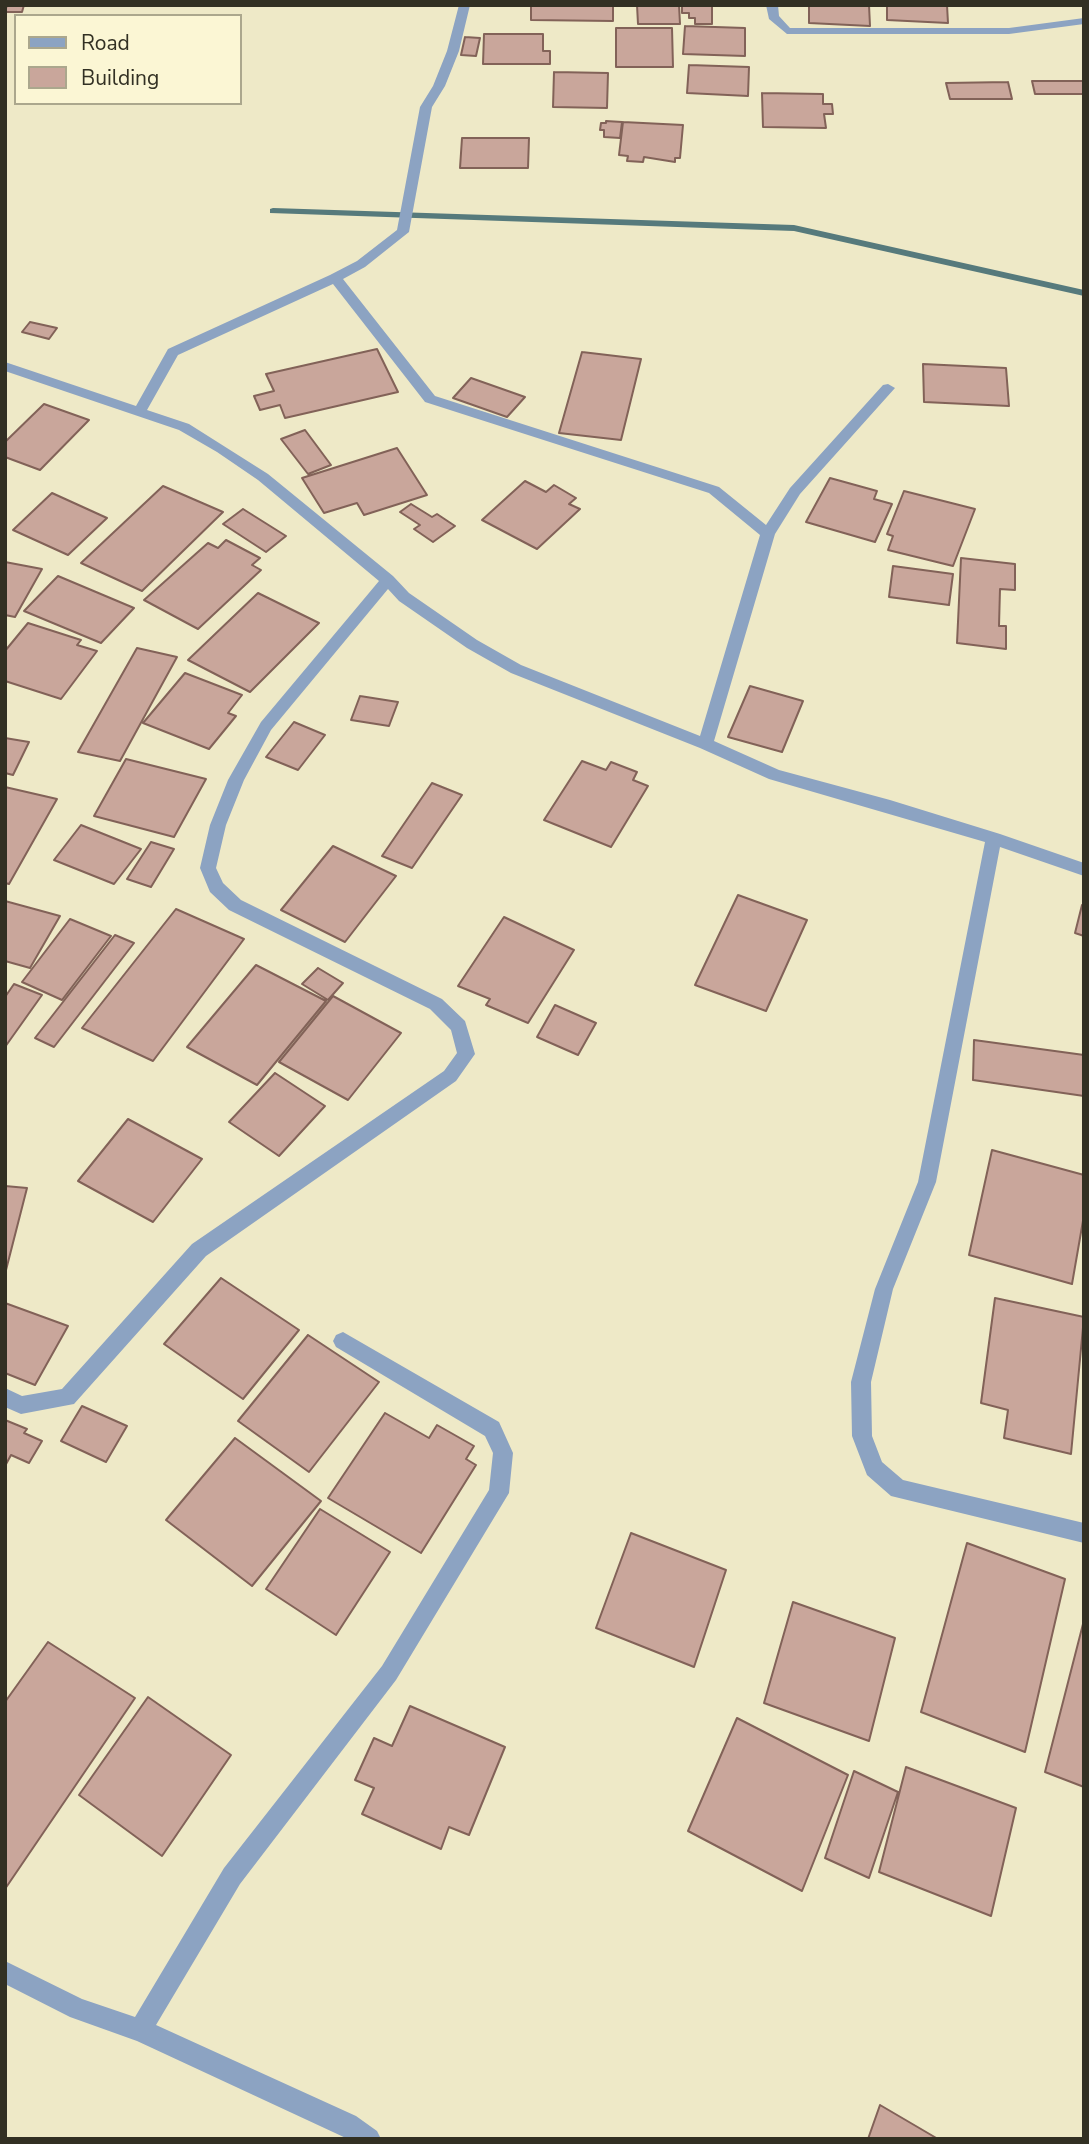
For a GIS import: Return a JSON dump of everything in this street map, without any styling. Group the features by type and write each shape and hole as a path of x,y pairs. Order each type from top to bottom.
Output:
{"street":[{"path":"140,411 173,352 335,278 361,264 403,232 426,107 439,86 453,51 465,5"},
{"path":"772,5 773,17 787,31 1009,31 1084,21"},
{"path":"335,278 430,399 714,490 768,534"},
{"path":"5,366 184,428 253,470 415,605 472,644 516,669 705,744 775,775 890,806 994,838 1084,870"},
{"path":"705,744 768,534 795,491 888,388"},
{"path":"5,1397 21,1405 67,1397 199,1250 450,1076 466,1054 459,1026 436,1004 235,905 216,887 208,868 218,825 236,780 266,726 388,580"},
{"path":"994,838 927,1182 884,1289 861,1382 862,1436 874,1468 898,1489 1084,1532"},
{"path":"140,2030 232,1876 388,1673 499,1493 503,1453 492,1429 343,1341"},
{"path":"5,1972 78,2009 140,2030 348,2124 369,2139"}],"building":[{"path":"7,5 24,5 22,12 5,12"},
{"path":"531,5 613,5 613,21 531,20"},
{"path":"637,5 679,5 680,24 638,24"},
{"path":"682,5 712,5 712,24 695,24 695,18 689,18 689,13 682,13"},
{"path":"809,5 869,5 870,26 809,23"},
{"path":"887,5 947,5 948,23 887,20"},
{"path":"685,26 745,28 745,56 683,54"},
{"path":"616,28 672,28 673,67 616,67"},
{"path":"484,34 543,34 543,51 550,51 550,64 483,64"},
{"path":"465,37 480,38 476,56 461,55"},
{"path":"689,65 749,67 748,96 687,93"},
{"path":"554,72 608,73 607,108 553,107"},
{"path":"1032,81 1084,81 1084,94 1035,94"},
{"path":"1008,82 1012,99 950,99 946,83"},
{"path":"762,93 823,94 823,104 832,104 833,114 824,114 826,128 763,127"},
{"path":"622,122 620,138 604,137 604,130 600,130 601,123"},
{"path":"623,122 683,125 680,158 675,158 675,162 644,157 643,162 627,161 628,156 619,155"},
{"path":"462,138 529,138 528,168 460,168"},
{"path":"30,322 57,328 49,339 22,332"},
{"path":"377,349 398,392 285,418 280,405 260,410 254,396 274,391 266,374"},
{"path":"582,352 641,359 621,440 559,433"},
{"path":"923,364 1006,368 1009,406 924,402"},
{"path":"471,378 525,397 507,417 453,398"},
{"path":"44,404 89,420 40,470 5,457 5,442"},
{"path":"305,430 331,465 308,474 281,439"},
{"path":"397,448 427,495 364,515 357,503 324,513 302,478"},
{"path":"830,478 877,491 874,499 892,504 875,542 806,522"},
{"path":"525,481 546,492 554,485 576,498 569,504 580,509 537,549 482,520"},
{"path":"163,486 223,512 142,591 81,563"},
{"path":"904,491 975,509 953,566 888,550 893,536 887,534"},
{"path":"52,493 107,518 68,555 13,530"},
{"path":"411,504 432,517 437,514 455,526 433,542 414,529 420,525 400,512"},
{"path":"243,509 286,536 266,552 223,524"},
{"path":"226,540 260,558 252,565 261,570 198,629 144,600 208,543 218,548"},
{"path":"961,558 1015,564 1015,590 1000,589 999,626 1006,626 1006,649 957,643"},
{"path":"5,562 42,569 15,617 5,615"},
{"path":"893,566 953,574 949,605 889,597"},
{"path":"58,576 134,608 101,643 24,611"},
{"path":"258,593 319,623 250,692 188,660"},
{"path":"28,623 81,640 77,645 97,651 61,699 5,681 5,651"},
{"path":"137,648 177,657 120,761 78,752"},
{"path":"185,673 242,695 228,713 236,716 209,749 143,723"},
{"path":"750,686 803,701 782,752 728,737"},
{"path":"360,696 398,702 389,726 351,720"},
{"path":"294,722 325,735 298,770 266,757"},
{"path":"5,738 29,742 13,775 5,773"},
{"path":"126,759 206,779 174,837 94,816"},
{"path":"582,761 606,770 611,762 637,772 633,780 648,786 611,847 544,820"},
{"path":"432,783 462,795 412,868 382,856"},
{"path":"5,787 57,799 9,884 5,883"},
{"path":"81,825 141,849 114,884 54,860"},
{"path":"151,842 174,849 151,887 127,879"},
{"path":"333,846 396,876 345,942 281,910"},
{"path":"738,895 807,920 766,1011 695,985"},
{"path":"5,901 60,916 30,968 5,961"},
{"path":"1082,905 1084,906 1084,936 1075,933"},
{"path":"176,909 244,939 153,1061 82,1028"},
{"path":"504,917 574,950 528,1023 486,1005 490,999 458,986"},
{"path":"70,919 111,936 62,1000 22,982"},
{"path":"115,935 134,943 54,1047 35,1038"},
{"path":"256,965 326,1001 257,1085 187,1047"},
{"path":"318,968 343,983 328,1000 302,984"},
{"path":"14,984 42,995 5,1047 5,997"},
{"path":"333,996 401,1033 348,1100 279,1062"},
{"path":"555,1005 596,1023 578,1055 537,1037"},
{"path":"974,1040 1084,1055 1084,1096 973,1080"},
{"path":"275,1073 325,1106 279,1156 229,1122"},
{"path":"128,1119 202,1159 153,1222 78,1181"},
{"path":"992,1150 1084,1175 1084,1215 1072,1284 969,1255"},
{"path":"5,1186 27,1188 5,1274"},
{"path":"221,1278 299,1330 243,1399 164,1344"},
{"path":"995,1298 1084,1317 1071,1454 1004,1438 1008,1410 981,1403"},
{"path":"5,1303 68,1326 35,1385 5,1373"},
{"path":"308,1335 379,1382 309,1472 238,1421"},
{"path":"82,1406 127,1426 106,1462 61,1441"},
{"path":"385,1413 429,1438 437,1425 474,1446 466,1459 476,1465 421,1553 328,1498"},
{"path":"5,1420 27,1429 24,1433 42,1441 29,1463 11,1455 5,1466"},
{"path":"235,1438 321,1501 252,1586 166,1520"},
{"path":"320,1509 390,1552 336,1635 266,1589"},
{"path":"631,1533 726,1570 694,1667 596,1628"},
{"path":"967,1543 1065,1579 1025,1752 921,1712"},
{"path":"793,1602 895,1638 869,1741 764,1703"},
{"path":"1084,1624 1084,1787 1045,1772"},
{"path":"48,1642 135,1698 5,1889 5,1702"},
{"path":"148,1697 231,1755 162,1856 79,1795"},
{"path":"410,1706 505,1747 469,1835 449,1827 441,1849 362,1814 374,1788 355,1780 374,1738 392,1746"},
{"path":"737,1718 848,1775 802,1891 688,1831"},
{"path":"906,1767 1016,1808 991,1916 879,1872"},
{"path":"854,1771 898,1792 869,1878 825,1858"},
{"path":"880,2105 938,2139 868,2139"}],"waterway":[{"path":"273,211 794,228 1084,293"}]}
